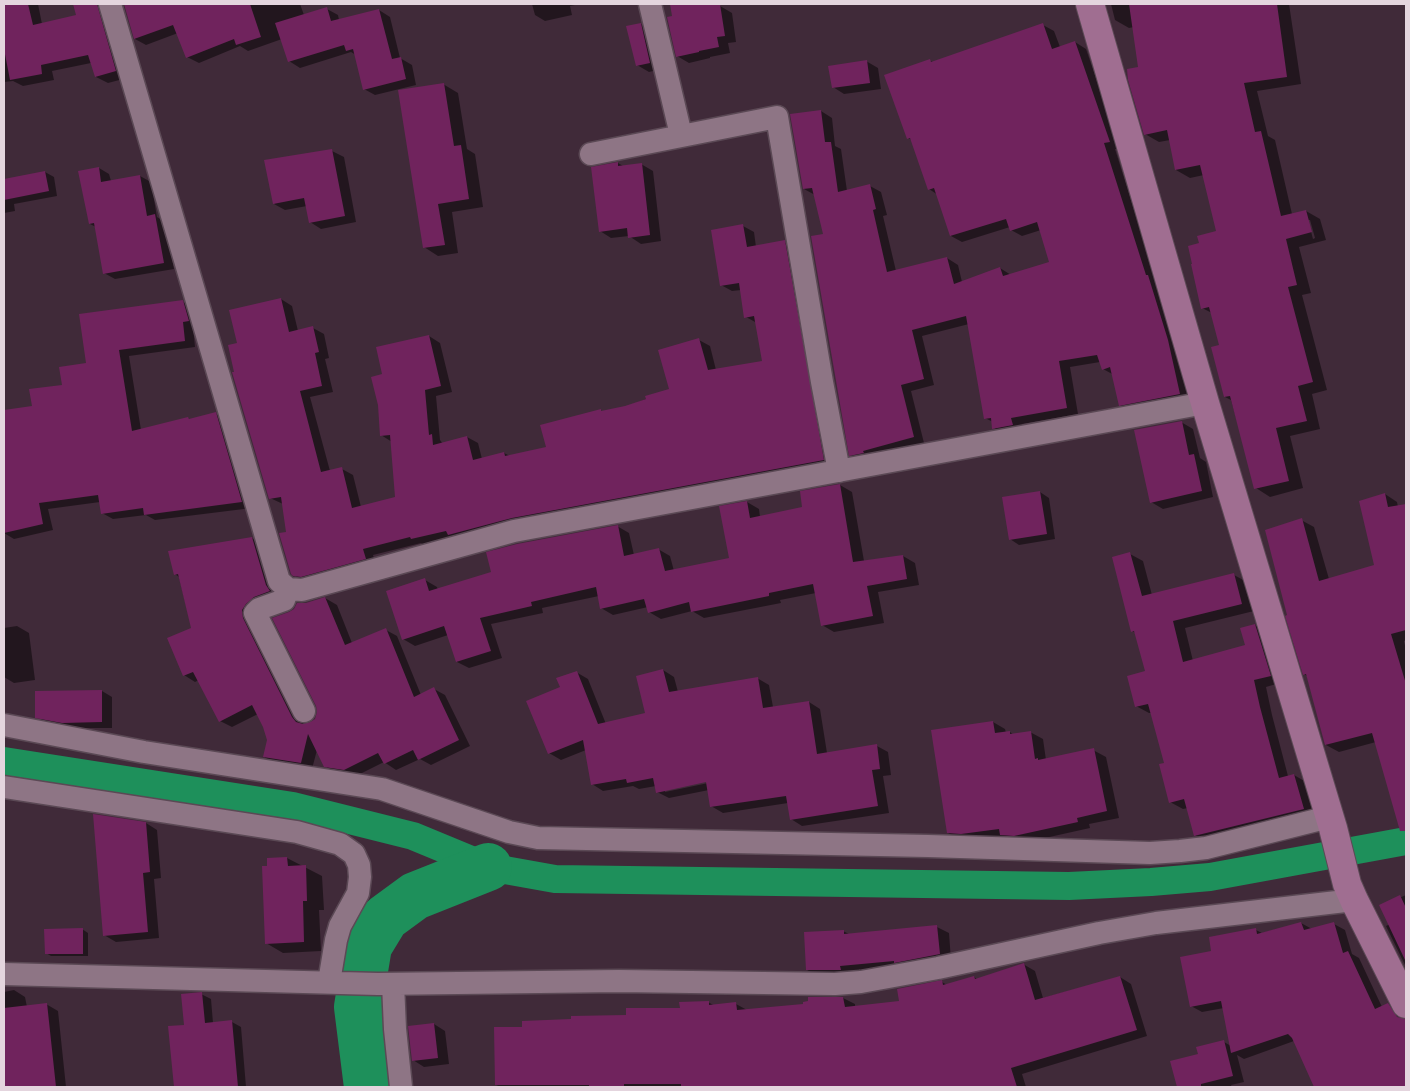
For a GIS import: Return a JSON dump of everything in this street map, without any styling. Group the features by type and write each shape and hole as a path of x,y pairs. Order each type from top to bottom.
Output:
{"main road":[{"path":"1090,4 1205,403 1331,822 1350,892 1406,1004"}],"street":[{"path":"110,4 279,581 288,589 302,590 514,531 1205,403"},
{"path":"650,4 681,135"},
{"path":"591,154 778,117 822,382 839,471"},
{"path":"288,589 284,600 259,609 255,614 304,711"},
{"path":"4,725 144,752 382,789 502,830 538,838 928,846 1150,853 1206,848 1331,822"},
{"path":"4,787 297,832 340,844 354,854 359,864 360,877 358,893 340,926 336,940 339,982"},
{"path":"4,974 386,984 619,981 834,984 861,982 938,968 1098,933 1350,892"},
{"path":"386,984 395,1029 401,1087"}],"building":[{"path":"4,4 28,4 33,25 76,15 73,4 97,4 116,71 95,77 88,55 41,65 42,74 10,80 4,49"},
{"path":"124,4 250,4 261,37 236,45 234,39 186,58 173,25 134,39"},
{"path":"670,4 720,4 725,36 717,37 719,47 676,57 667,17 672,16"},
{"path":"1129,4 1277,4 1287,77 1244,83 1255,132 1261,131 1281,216 1306,210 1312,232 1286,239 1297,285 1288,287 1313,382 1298,386 1307,421 1276,428 1289,481 1254,489 1230,396 1224,397 1211,347 1219,345 1209,307 1201,309 1188,246 1199,243 1197,236 1216,231 1200,165 1175,170 1167,130 1144,135 1128,80 1127,69 1138,67"},
{"path":"327,7 331,21 379,9 392,59 401,57 406,79 363,90 353,49 346,51 344,45 288,62 275,23"},
{"path":"641,23 650,63 636,66 626,26"},
{"path":"1043,23 1052,49 1075,41 1110,142 1104,143 1168,340 1180,394 1119,406 1110,367 1102,370 1097,355 1059,361 1067,408 1011,418 1013,425 992,429 991,418 984,419 966,316 912,330 924,379 901,385 914,437 849,456 811,236 823,234 812,188 803,189 790,114 821,110 825,142 831,142 838,192 870,184 876,209 873,210 887,272 947,257 954,284 1000,267 1003,276 1049,262 1037,222 1010,231 1006,219 950,236 934,188 928,190 910,138 907,139 884,75 930,59 931,62"},
{"path":"867,60 870,83 832,88 828,66"},
{"path":"444,83 454,146 461,145 469,199 438,204 445,245 423,248 398,90"},
{"path":"332,149 345,216 309,223 304,198 273,204 264,160"},
{"path":"618,162 618,166 642,163 650,235 628,238 627,228 599,232 591,167"},
{"path":"99,167 101,182 140,175 147,216 155,214 164,263 103,274 94,223 89,224 78,171"},
{"path":"45,171 49,191 4,200 4,179"},
{"path":"743,224 747,247 785,240 824,460 512,518 448,535 446,531 411,539 410,537 363,549 366,559 301,577 291,574 279,533 286,532 281,497 269,499 232,372 234,372 228,345 237,343 229,310 281,298 289,332 313,326 319,352 315,353 322,386 300,391 321,472 342,467 352,508 395,497 390,435 380,436 378,405 371,377 382,374 376,347 429,335 441,386 425,390 429,435 432,434 433,445 467,436 473,460 504,452 505,456 546,447 540,425 601,409 601,411 625,406 646,399 645,396 669,389 658,350 699,338 708,370 762,361 754,316 744,318 739,283 720,286 711,230"},
{"path":"183,300 189,321 183,322 185,341 119,350 132,431 216,412 242,502 144,515 143,508 101,514 98,495 39,503 43,524 4,533 4,410 32,406 29,389 62,385 59,367 86,363 79,314"},
{"path":"1182,421 1189,455 1194,454 1202,491 1150,503 1134,430"},
{"path":"840,484 853,562 903,555 907,579 867,586 873,616 821,626 813,584 769,593 769,596 691,612 689,602 648,613 644,599 600,609 596,587 531,602 532,606 480,618 491,651 456,662 444,626 402,640 386,591 425,578 429,591 491,572 486,552 517,544 618,525 624,556 659,548 665,571 729,558 719,506 747,501 750,518 802,507 800,491"},
{"path":"1040,491 1047,534 1009,540 1002,497"},
{"path":"1385,493 1388,507 1406,504 1406,630 1391,634 1406,684 1406,831 1400,831 1372,733 1325,745 1306,674 1303,675 1285,616 1287,615 1265,530 1302,518 1319,581 1374,565 1359,501"},
{"path":"252,537 266,585 270,591 254,597 246,604 242,610 243,618 296,722 303,724 315,719 316,706 272,618 294,609 297,603 306,603 325,597 345,645 386,628 414,697 434,687 459,740 418,760 413,750 384,764 378,753 344,770 324,767 308,734 301,763 263,757 267,740 252,705 219,722 193,672 183,676 167,638 191,628 178,574 174,575 168,551"},
{"path":"1130,552 1142,596 1234,573 1242,604 1173,621 1183,662 1245,645 1240,628 1255,624 1271,676 1254,680 1260,707 1279,778 1294,774 1304,809 1194,836 1184,799 1169,803 1159,764 1164,763 1148,704 1135,707 1127,676 1145,671 1134,631 1131,632 1112,557"},
{"path":"663,669 669,692 758,677 763,708 809,701 817,754 877,744 880,769 872,770 878,806 790,820 786,796 710,807 706,782 656,793 653,778 627,783 626,779 591,785 583,740 548,754 526,701 560,687 556,678 577,671 598,724 645,713 636,676"},
{"path":"102,690 102,722 62,723 35,718 35,691"},
{"path":"993,721 995,733 1010,731 1010,734 1031,731 1035,759 1038,758 1038,760 1094,748 1107,811 1077,818 1078,822 1014,836 1000,835 999,829 961,834 947,833 931,730"},
{"path":"93,814 146,822 150,872 143,873 148,932 103,936"},
{"path":"287,857 288,866 306,865 307,901 303,901 304,942 265,944 262,866 267,866 267,858"},
{"path":"1400,895 1406,908 1406,962 1379,905"},
{"path":"1301,922 1304,930 1334,922 1343,953 1348,951 1375,1009 1388,1003 1397,1017 1406,1019 1406,1087 1314,1087 1292,1038 1288,1034 1231,1053 1221,1001 1190,1007 1180,957 1211,951 1209,937 1256,928 1257,934"},
{"path":"937,925 940,954 894,963 894,961 840,966 841,970 806,970 804,932 844,930 844,934"},
{"path":"83,928 83,954 45,954 44,929"},
{"path":"1024,963 1035,1000 1120,976 1137,1030 1011,1068 1017,1087 681,1087 681,1084 624,1084 624,1087 495,1085 494,1027 522,1027 522,1021 571,1019 571,1016 626,1015 626,1008 680,1008 679,1002 709,1001 709,1005 736,1002 737,1010 803,1004 803,1002 808,1001 808,997 843,997 845,1007 899,1001 897,989 942,980 943,985 974,976 975,979"},
{"path":"202,992 205,1023 232,1020 238,1087 174,1087 168,1026 184,1025 181,994"},
{"path":"47,1003 56,1087 4,1087 4,1008"},
{"path":"434,1023 438,1058 412,1061 408,1026"},
{"path":"1224,1040 1233,1076 1201,1084 1201,1087 1177,1087 1170,1061 1198,1054 1196,1047"}],"waterway":[{"path":"4,761 293,806 413,836 488,867 555,879 1069,886 1210,877 1406,841"},
{"path":"368,1087 358,1007 368,946 385,918 415,896 488,867"}]}
